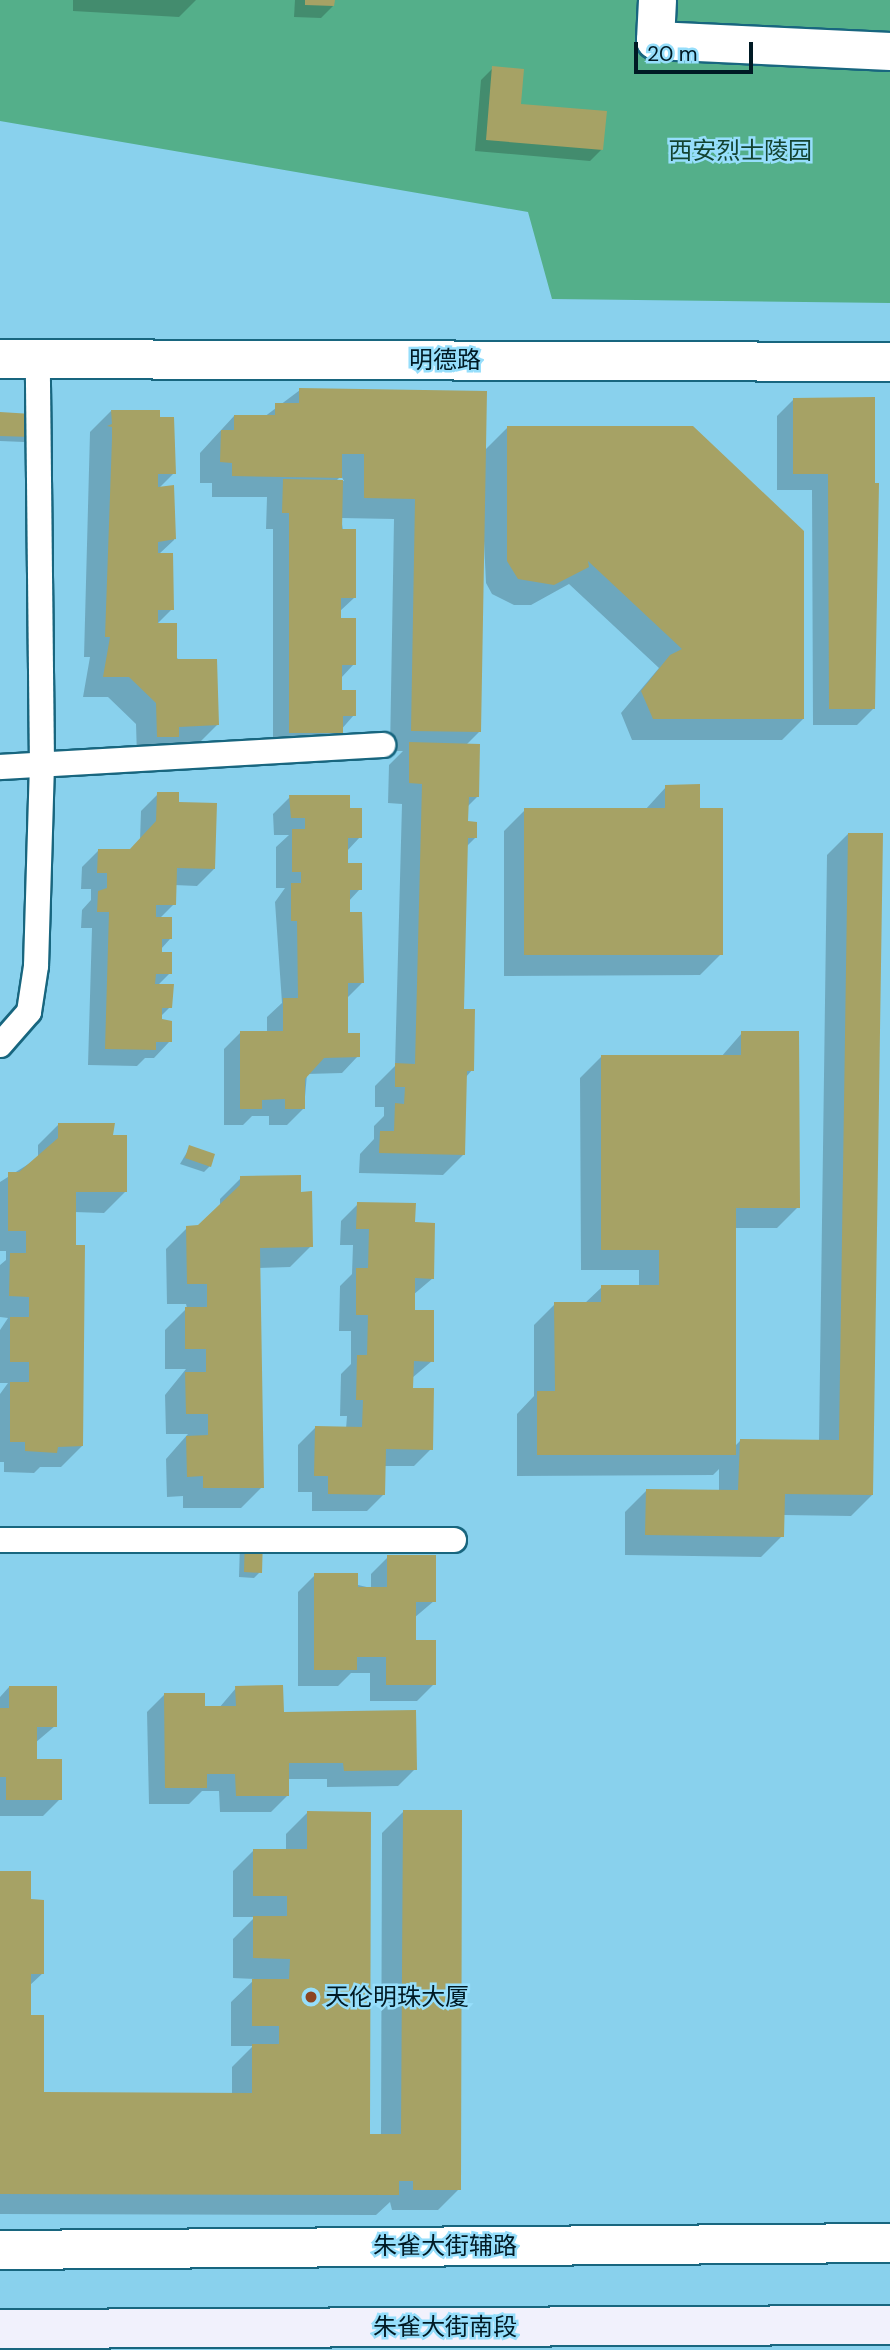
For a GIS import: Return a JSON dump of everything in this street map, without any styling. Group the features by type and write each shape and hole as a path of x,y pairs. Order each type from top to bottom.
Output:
{"main road":[{"name":"朱雀大街南段","path":"0,2329 890,2325"}],"street":[{"path":"657,0 655,40 890,51"},
{"name":"明德路","path":"0,359 890,362"},
{"name":"朱雀大街辅路","path":"0,2250 890,2243"}],"lane":[{"path":"0,1045 29,1013 36,966 42,765 38,359"},
{"path":"0,767 383,745"},
{"path":"0,1540 454,1540"}],"green space":[{"name":"西安烈士陵园","path":"0,0 890,0 890,303 552,299 528,212 0,121"}],"building":[{"path":"305,0 335,0 334,6 305,5"},
{"path":"492,66 524,69 521,104 607,111 603,150 486,140"},
{"path":"299,388 487,391 481,732 411,731 415,499 364,498 364,454 342,454 342,478 232,476 232,463 220,462 221,430 234,430 234,415 275,415 275,403 299,403"},
{"path":"875,397 875,483 879,483 875,709 829,709 828,474 793,474 793,398"},
{"path":"111,410 160,410 160,417 174,417 176,474 158,474 158,487 174,485 176,539 158,542 158,553 173,553 174,610 158,610 158,623 177,623 177,659 217,659 219,725 179,727 179,737 157,737 156,703 129,677 103,677 110,637 105,637 112,439 112,427 107,426 112,424"},
{"path":"0,412 32,414 31,437 0,436"},
{"path":"507,426 693,426 804,531 804,719 653,719 641,691 670,655 682,649 588,561 589,567 554,585 518,579 507,561"},
{"path":"283,479 343,480 342,529 356,529 356,598 341,598 341,618 356,618 356,665 342,665 342,690 356,690 356,716 343,716 343,733 289,733 289,513 282,513"},
{"path":"409,742 480,744 479,797 469,797 468,821 477,822 477,838 468,838 464,1009 475,1009 474,1071 467,1071 465,1155 379,1153 380,1131 394,1131 395,1103 404,1104 405,1087 395,1087 395,1063 415,1064 422,784 409,783"},
{"path":"700,784 700,808 723,808 723,955 524,955 524,808 665,808 665,785"},
{"path":"157,792 179,792 179,802 217,803 215,869 177,868 176,905 156,905 156,917 172,917 172,939 162,939 162,952 172,952 172,974 156,974 155,984 174,984 172,1008 162,1008 162,1019 172,1021 172,1042 156,1042 156,1050 105,1049 109,912 97,912 98,891 107,888 107,873 97,873 98,849 130,849 156,821"},
{"path":"289,795 350,795 350,808 362,808 362,838 348,838 348,863 362,863 362,890 350,890 350,912 362,912 364,983 348,983 348,1033 360,1033 360,1057 324,1058 305,1079 305,1109 285,1109 285,1099 262,1100 262,1109 240,1109 240,1031 283,1031 283,998 298,998 297,921 291,921 291,883 301,883 301,872 292,872 292,829 305,829 305,818 291,818"},
{"path":"848,833 883,833 873,1495 785,1494 784,1537 645,1535 646,1489 738,1490 740,1439 839,1440"},
{"path":"741,1031 799,1031 800,1208 736,1208 736,1455 537,1455 537,1391 555,1391 554,1302 601,1302 601,1285 659,1285 659,1250 601,1250 601,1055 741,1055"},
{"path":"58,1123 115,1123 113,1135 127,1135 127,1192 76,1192 76,1245 85,1245 83,1446 58,1447 57,1453 25,1451 25,1442 10,1442 10,1382 29,1382 29,1362 10,1362 10,1317 29,1317 29,1297 9,1296 10,1253 26,1253 26,1231 8,1231 8,1172 19,1172 58,1138"},
{"path":"189,1145 215,1154 211,1167 185,1158"},
{"path":"301,1175 301,1192 312,1191 313,1247 260,1248 264,1488 203,1488 203,1476 187,1477 186,1436 208,1435 208,1414 186,1414 185,1372 206,1372 206,1349 185,1349 185,1307 207,1307 207,1284 187,1284 186,1226 198,1225 240,1185 240,1176"},
{"path":"357,1202 416,1203 415,1222 435,1223 434,1279 415,1278 415,1310 434,1310 434,1362 414,1361 413,1388 434,1388 433,1450 386,1449 385,1495 328,1494 328,1476 314,1476 315,1426 362,1427 363,1400 356,1400 357,1355 367,1355 368,1315 356,1315 356,1268 368,1268 369,1229 356,1229"},
{"path":"245,1536 263,1537 262,1573 244,1572"},
{"path":"387,1555 436,1555 436,1602 416,1602 416,1640 436,1640 436,1685 386,1685 386,1657 357,1657 357,1670 314,1670 314,1573 358,1573 358,1587 387,1587"},
{"path":"283,1685 284,1712 416,1710 417,1770 344,1771 343,1763 289,1763 289,1796 236,1796 235,1774 207,1774 207,1788 165,1788 164,1693 205,1693 205,1706 236,1706 235,1686"},
{"path":"9,1686 57,1686 57,1727 37,1727 37,1759 62,1759 62,1800 6,1800 6,1777 0,1777 0,1708 9,1708"},
{"name":"天伦明珠大厦","path":"403,1810 462,1810 461,2190 413,2190 413,2181 399,2181 399,2195 0,2194 0,1871 31,1871 31,1899 44,1900 44,1974 31,1974 31,2015 44,2015 44,2092 252,2093 252,2044 279,2044 279,2026 252,2026 252,1979 289,1979 290,1959 253,1958 253,1916 287,1916 287,1896 253,1896 253,1849 307,1849 307,1811 371,1812 370,2134 401,2134"}],"place":[{"name":"天伦明珠大厦","path":"311,1997"}]}
